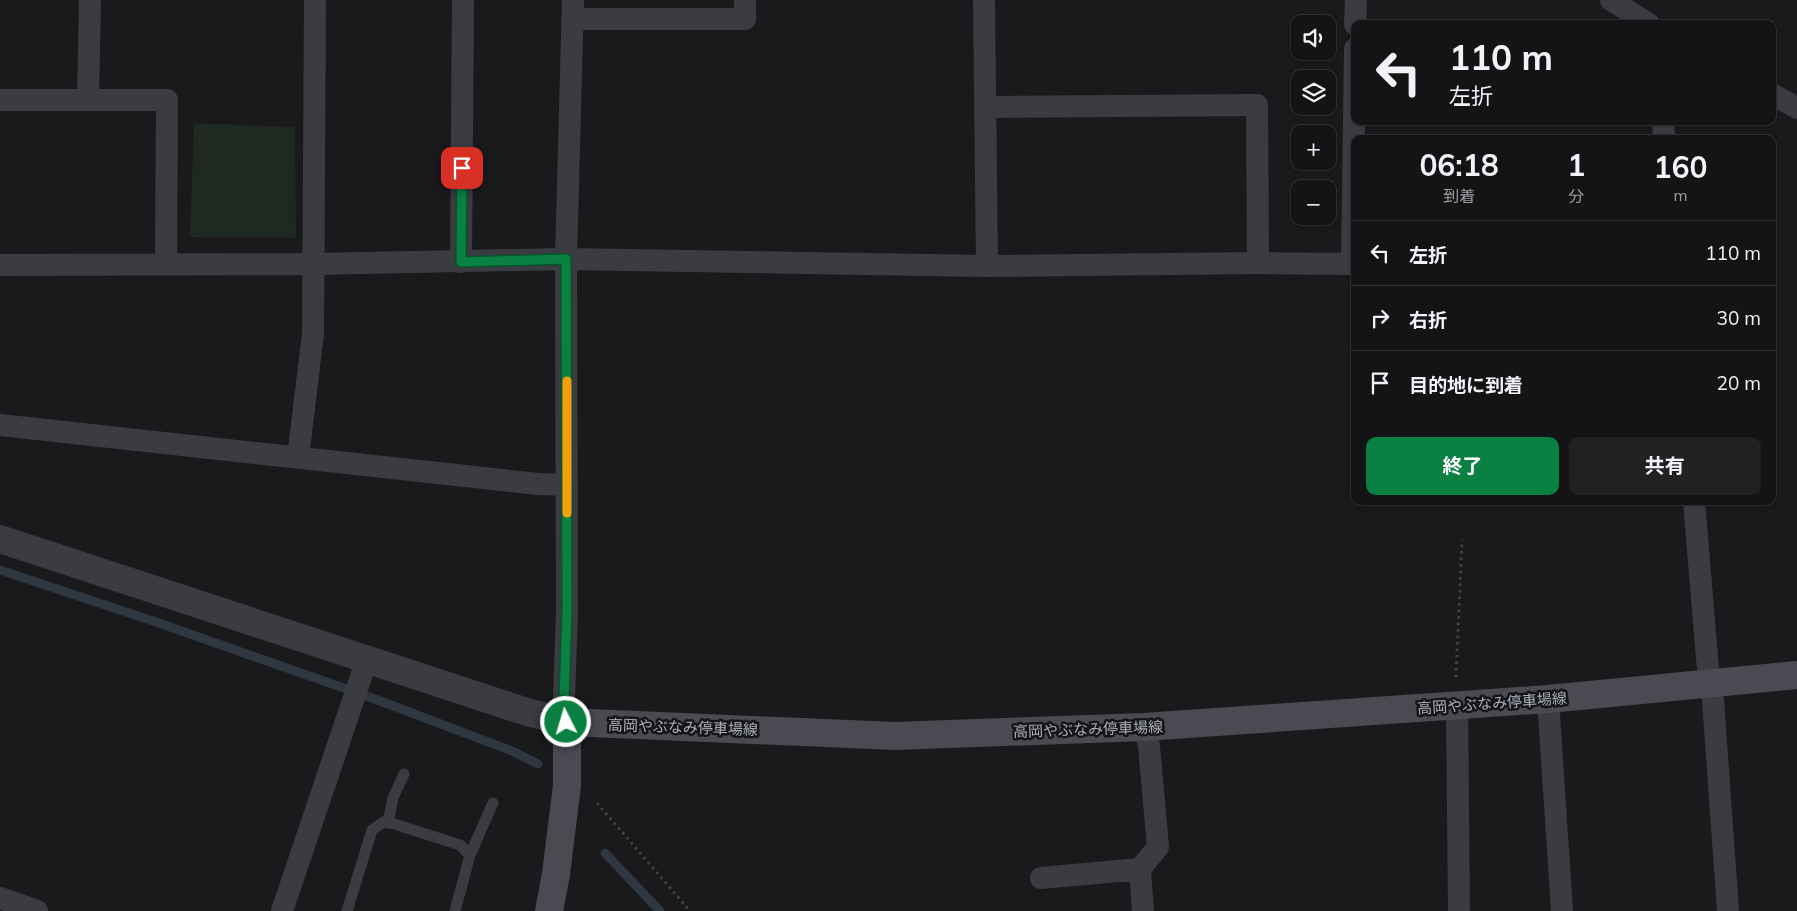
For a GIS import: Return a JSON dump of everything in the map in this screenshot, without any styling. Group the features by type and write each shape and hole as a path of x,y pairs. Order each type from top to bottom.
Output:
{"main road":[{"name":"高岡やぶなみ停車場線","path":"566,722 895,736 1144,727 1548,699 1711,685 1797,675"},
{"path":"549,911 556,874 567,785 566,722"}],"street":[{"path":"88,100 90,0"},
{"path":"298,456 313,334 315,0"},
{"path":"461,262 463,0"},
{"path":"0,539 364,668 566,722 564,698 567,612 566,259 573,10 745,19 745,0"},
{"path":"984,0 987,266"},
{"path":"1355,20 1356,0"},
{"path":"1611,0 1643,20"},
{"path":"1776,96 1797,108"},
{"path":"0,100 167,100 166,264"},
{"path":"986,107 1257,105 1258,263"},
{"path":"0,265 313,264 566,259 987,266 1258,263 1351,264"},
{"path":"0,425 298,456 538,484 567,485"},
{"path":"1694,505 1708,670 1711,685 1728,911"},
{"path":"282,911 364,668"},
{"path":"1548,699 1562,911"},
{"path":"1457,705 1459,911"},
{"path":"1143,911 1140,869 1158,847 1149,746 1144,727"},
{"path":"1041,878 1140,869"},
{"path":"0,898 37,911"}],"lane":[{"path":"388,823 393,798 404,774"},
{"path":"455,911 470,855 493,803"},
{"path":"347,911 372,830 385,821 460,845 470,855"}],"path":[{"path":"1457,705 1456,688 1462,540"},
{"path":"596,803 690,911"}],"shaded area":[{"path":"194,123 295,127 296,238 190,237"}],"waterway":[{"path":"0,570 156,622 375,699 512,751 538,764"},
{"path":"605,853 660,911"}],"slow traffic":[{"path":"567,381 567,513"}],"route":[{"path":"462,168 461,262 566,259 567,612 564,698 566,722"}]}
